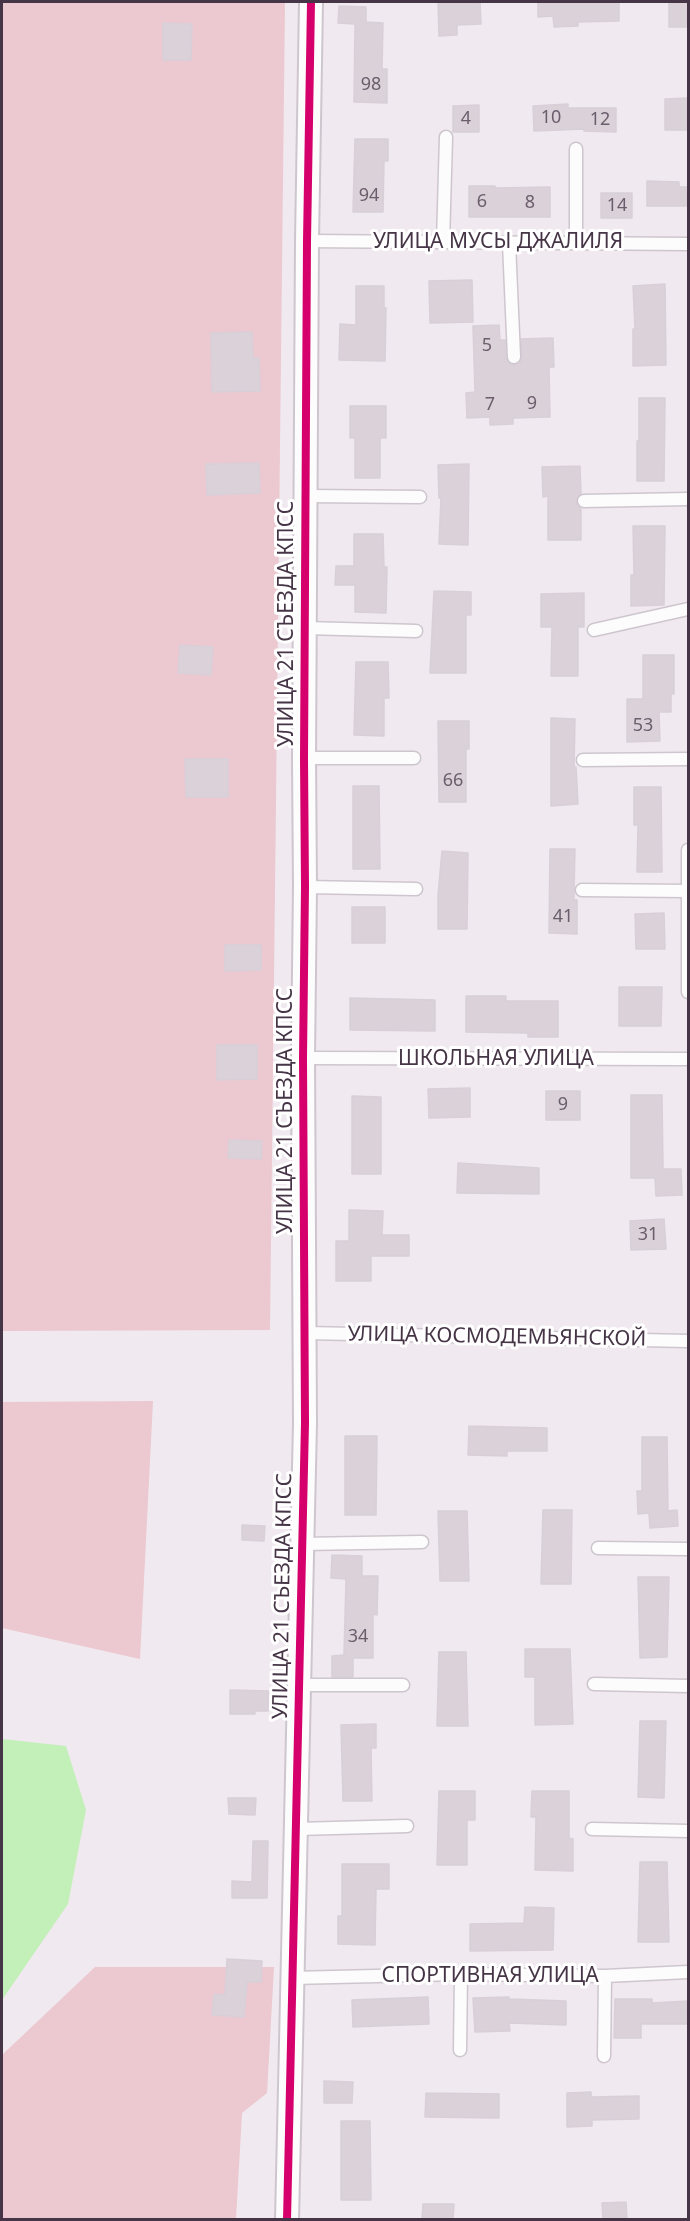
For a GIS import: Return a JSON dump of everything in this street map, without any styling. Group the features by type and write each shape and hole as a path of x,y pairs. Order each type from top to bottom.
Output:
{"street":[{"name":"УЛИЦА 21 СЪЕЗДА КПСС","path":"287,2220 306,1333 303,1058 304,758 311,2"}],"lane":[{"path":"443,242 446,137"},
{"path":"576,149 576,243"},
{"name":"УЛИЦА МУСЫ ДЖАЛИЛЯ","path":"307,241 688,244"},
{"path":"509,243 514,357"},
{"path":"306,496 420,497"},
{"path":"584,501 688,499"},
{"path":"594,630 688,609"},
{"path":"305,628 416,631"},
{"path":"304,758 414,758"},
{"path":"583,760 688,759"},
{"path":"688,850 688,992"},
{"path":"305,887 416,889"},
{"path":"582,890 688,891"},
{"name":"ШКОЛЬНАЯ УЛИЦА","path":"303,1058 688,1059"},
{"name":"УЛИЦА КОСМОДЕМЬЯНСКОЙ","path":"306,1333 688,1341"},
{"path":"302,1544 422,1542"},
{"path":"598,1548 688,1549"},
{"path":"594,1684 688,1686"},
{"path":"299,1685 403,1685"},
{"path":"297,1829 407,1826"},
{"path":"592,1829 688,1831"},
{"name":"СПОРТИВНАЯ УЛИЦА","path":"291,1978 461,1974 605,1976 688,1972"},
{"path":"460,2050 461,1974"},
{"path":"604,2056 605,1976"}],"shaded area":[{"path":"2,2 285,2 270,1330 2,1331"},
{"path":"153,1401 140,1659 2,1628 2,1402"},
{"path":"2,1739 66,1746 86,1810 68,1904 2,2000"},
{"path":"95,1967 274,1967 267,2093 242,2113 236,2219 2,2220 2,2055"}],"building":[{"path":"438,2 480,2 481,24 457,25 457,35 439,36"},
{"path":"538,2 619,2 619,21 578,22 578,26 554,27 553,16 538,17"},
{"path":"669,2 688,2 688,27 669,27"},
{"path":"339,6 366,7 366,22 383,23 382,69 387,69 387,103 354,102 355,24 338,23"},
{"path":"163,23 192,24 191,60 163,60"},
{"path":"688,98 688,130 665,130 665,99"},
{"path":"568,104 568,108 616,108 616,132 584,131 584,129 534,131 533,106"},
{"path":"479,105 479,132 453,132 453,106"},
{"path":"355,139 388,139 388,161 384,161 383,212 353,212"},
{"path":"647,181 679,182 679,187 688,187 688,206 647,206"},
{"path":"469,186 550,187 550,217 469,217"},
{"path":"601,193 632,193 632,218 601,218"},
{"path":"472,280 473,322 430,323 429,281"},
{"path":"665,284 666,365 633,366 633,329 635,329 633,286"},
{"path":"356,286 384,286 385,361 339,360 340,324 356,325"},
{"path":"499,325 500,340 505,340 506,358 511,365 518,364 522,360 521,339 553,338 554,367 549,367 550,417 513,418 513,424 490,425 490,417 467,418 466,393 475,392 473,326"},
{"path":"252,332 253,358 259,358 260,391 212,392 211,333"},
{"path":"639,398 665,398 664,481 637,481"},
{"path":"350,406 386,406 386,438 380,438 380,478 355,478 355,438 350,438"},
{"path":"259,463 260,493 207,495 206,464"},
{"path":"469,464 468,545 439,544 441,498 439,498 438,465"},
{"path":"580,466 581,493 576,501 577,506 581,509 581,540 548,540 548,496 543,497 542,467"},
{"path":"633,526 665,526 664,605 631,606 631,575 634,575"},
{"path":"354,534 383,534 384,567 387,567 386,613 355,612 355,585 335,585 336,566 354,566"},
{"path":"434,591 471,592 471,615 466,615 466,673 430,673"},
{"path":"584,593 584,627 578,627 578,676 551,676 552,627 541,627 541,594"},
{"path":"180,645 213,647 211,675 178,673"},
{"path":"643,655 674,655 674,694 671,694 671,712 659,712 660,741 627,742 627,699 643,699"},
{"path":"356,662 388,662 389,698 384,698 384,736 354,735"},
{"path":"551,718 575,719 574,767 576,767 578,804 551,806"},
{"path":"438,721 469,721 469,749 466,749 466,802 439,802"},
{"path":"185,759 228,759 228,797 186,797"},
{"path":"353,786 379,786 380,869 353,869"},
{"path":"634,787 661,787 662,872 637,872 638,825 634,825"},
{"path":"550,849 575,849 574,900 577,900 577,934 549,933"},
{"path":"442,851 468,853 467,929 438,929"},
{"path":"352,907 385,907 385,943 352,943"},
{"path":"664,913 665,949 636,949 635,914"},
{"path":"225,945 261,945 261,970 225,971"},
{"path":"619,987 662,987 661,1026 619,1026"},
{"path":"466,996 506,996 506,1001 558,1001 558,1037 528,1037 528,1033 466,1032"},
{"path":"350,998 435,1000 435,1031 350,1030"},
{"path":"217,1045 257,1045 257,1079 217,1080"},
{"path":"470,1088 470,1117 429,1118 428,1089"},
{"path":"546,1091 580,1091 580,1120 546,1120"},
{"path":"631,1095 662,1095 663,1169 681,1169 682,1195 656,1196 655,1178 631,1178"},
{"path":"352,1096 381,1097 381,1174 352,1174"},
{"path":"229,1140 262,1141 261,1159 228,1158"},
{"path":"458,1163 539,1168 539,1194 457,1193"},
{"path":"349,1210 383,1211 382,1235 409,1235 409,1256 371,1256 371,1281 336,1281 336,1241 349,1241"},
{"path":"664,1219 666,1249 631,1250 630,1221"},
{"path":"469,1426 547,1428 547,1451 507,1451 507,1456 468,1455"},
{"path":"345,1436 377,1436 376,1515 345,1515"},
{"path":"642,1437 667,1437 668,1511 677,1510 678,1526 650,1528 649,1513 638,1514 637,1491 642,1491"},
{"path":"543,1510 572,1510 571,1584 541,1584"},
{"path":"438,1511 467,1511 469,1581 440,1581"},
{"path":"242,1525 265,1526 264,1541 242,1540"},
{"path":"332,1555 362,1556 362,1576 378,1576 377,1615 373,1614 373,1658 353,1658 353,1677 332,1677 332,1656 344,1655 346,1579 331,1578"},
{"path":"638,1577 669,1577 667,1657 640,1658"},
{"path":"525,1649 570,1649 573,1724 535,1725 535,1677 525,1677"},
{"path":"439,1652 466,1652 468,1726 437,1726"},
{"path":"230,1690 269,1691 268,1711 255,1711 255,1714 230,1714"},
{"path":"640,1721 666,1721 664,1798 638,1797"},
{"path":"376,1724 376,1748 371,1748 372,1801 343,1801 341,1725"},
{"path":"439,1791 475,1791 475,1820 467,1820 467,1865 437,1865"},
{"path":"532,1791 569,1791 569,1838 573,1839 573,1871 535,1870 536,1817 531,1817"},
{"path":"228,1798 256,1798 255,1815 229,1814"},
{"path":"253,1841 268,1841 267,1898 232,1898 232,1881 252,1882"},
{"path":"640,1862 667,1862 669,1942 638,1942"},
{"path":"342,1864 389,1864 389,1889 376,1889 375,1945 338,1944 338,1916 342,1916"},
{"path":"525,1907 554,1908 553,1950 470,1951 470,1924 524,1923"},
{"path":"227,1959 262,1961 261,1982 247,1982 244,2017 212,2015 214,1994 225,1995"},
{"path":"428,1997 429,2024 353,2027 352,2000"},
{"path":"509,1997 509,1999 566,2001 566,2025 509,2023 510,2031 475,2032 473,1998"},
{"path":"615,1999 652,1999 652,2003 688,2001 688,2024 641,2024 641,2038 614,2038"},
{"path":"324,2081 353,2082 352,2103 324,2103"},
{"path":"591,2092 591,2097 639,2096 639,2119 592,2120 592,2126 567,2127 567,2093"},
{"path":"426,2093 499,2094 499,2118 425,2117"},
{"path":"341,2121 370,2121 371,2200 341,2200"},
{"path":"626,2202 627,2220 603,2220 602,2203"},
{"path":"423,2204 454,2204 453,2220 422,2220"}],"cycle path":[{"path":"287,2220 305,1423 304,758 311,2"}]}
